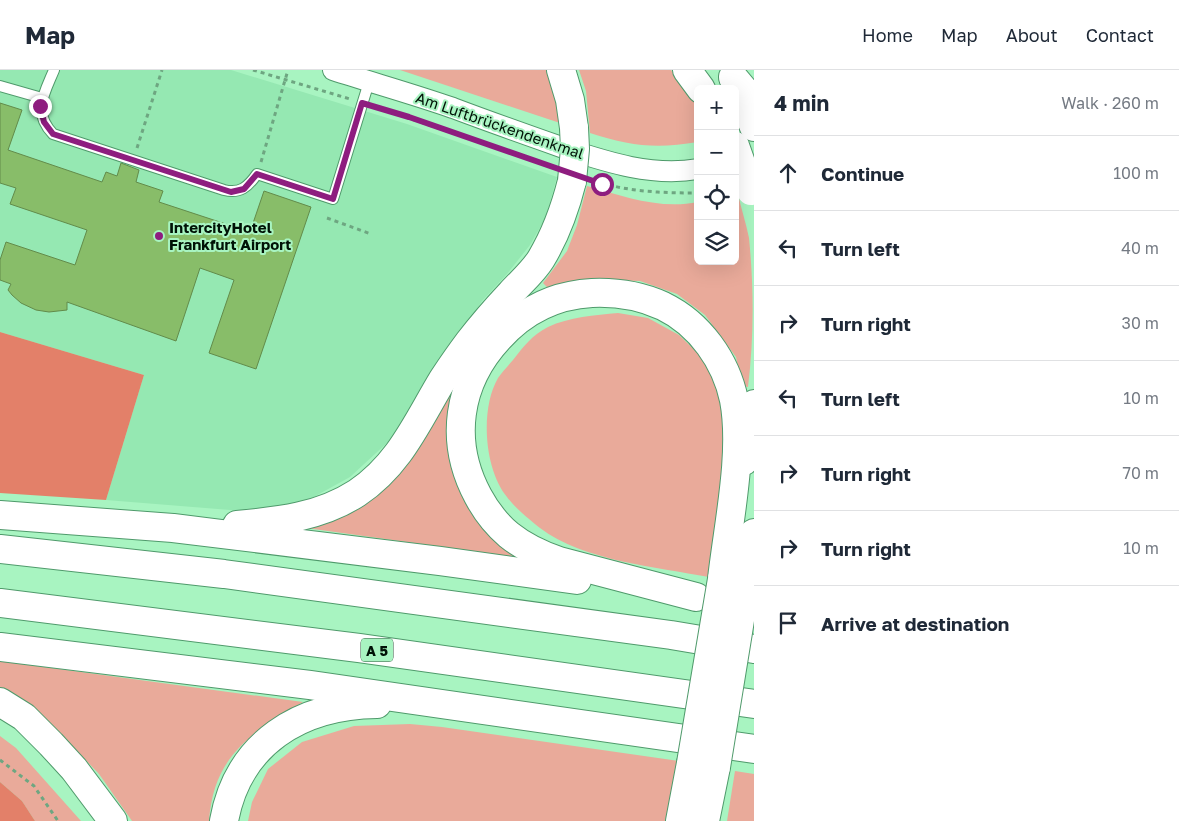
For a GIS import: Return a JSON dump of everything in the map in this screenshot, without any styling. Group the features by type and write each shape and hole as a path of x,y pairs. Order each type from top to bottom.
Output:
{"main road":[{"path":"173,528 219,527 307,516 339,504 367,485 390,464 405,445 443,379 469,342 540,261 553,238 565,209 575,149 570,100 561,70"},
{"path":"688,70 698,85"},
{"path":"730,74 754,102"},
{"path":"730,74 754,127"},
{"path":"739,157 753,197"},
{"path":"696,597 543,556 508,535 486,510 469,480 461,442 461,415 468,389 483,357 504,332 519,318 538,306 558,298 580,294 620,294 635,297 667,308 682,318 709,344 718,357 730,384 737,421 735,474 741,589"},
{"path":"741,589 754,404"},
{"path":"0,516 173,528 440,560 696,597 741,589"},
{"path":"680,821 703,765 754,533"},
{"path":"0,549 234,576 671,635 754,649"},
{"path":"741,589 754,550"},
{"name":"A 5","path":"0,603 359,648 754,704"},
{"path":"0,647 208,671 754,749"},
{"path":"0,702 24,717 51,744 74,769 113,821"},
{"path":"224,821 229,800 243,769 265,742 286,726 310,716 354,705 449,704"},
{"path":"703,765 705,821"}],"street":[{"name":"Am Luftbrückendenkmal","path":"333,70 452,108 510,130 598,159 634,168 663,171 694,168"},
{"path":"739,161 754,158"}],"lane":[{"path":"54,70 40,106 44,122 53,134 231,192 244,189 257,174 333,199 369,82"},
{"path":"0,86 42,98"}],"path":[{"path":"133,161 162,70"},
{"path":"253,70 409,117 571,175 602,184 655,192 694,193"},
{"path":"257,174 288,70"},
{"path":"327,218 371,234"},
{"path":"0,760 34,786 58,821"}],"shaded area":[{"path":"0,70 231,70 407,124 557,177 546,217 530,245 482,301 401,430 350,477 301,504 255,512 106,500 144,375 0,332"},
{"path":"400,70 546,70 554,91 560,123"},
{"path":"579,70 671,70 694,99 694,143 656,146 643,145 618,141 590,133 586,91"},
{"path":"587,186 642,201 670,204 694,203 694,265 739,265 739,198 749,238 752,275 753,313 748,387 742,386 736,357 705,315 677,294 640,281 598,280 550,290 543,283 567,251 577,225"},
{"path":"618,313 648,318 679,335 707,362 723,401 728,434 709,577 621,561 578,548 558,539 540,528 514,505 499,485 493,471 487,439 487,422 492,391 501,374 528,342 548,327 573,319"},
{"path":"0,332 144,375 106,500 0,493"},
{"path":"449,388 455,391 454,471 551,567 486,553 299,527 333,517"},
{"path":"0,661 303,702 267,725 238,749 218,779 212,798 209,821 132,821 99,774 52,725 0,689"},
{"path":"410,724 679,761 665,821 248,821 252,802 268,769 302,742 354,726"},
{"path":"0,736 16,748 81,821 35,821 22,801 0,782"},
{"path":"735,771 754,774 754,821 727,821"},
{"path":"0,782 22,801 35,821 0,821"}],"building":[{"name":"IntercityHotel Frankfurt Airport","path":"0,103 22,110 8,150 102,182 106,172 117,176 121,163 139,170 136,182 163,191 159,202 250,232 264,191 311,207 256,369 209,353 234,280 200,268 176,341 67,302 67,310 49,312 36,310 21,303 12,295 8,290 11,284 0,280 0,260 6,242 75,265 87,230 10,204 16,188 0,183"}],"place":[{"name":"IntercityHotel Frankfurt Airport","path":"159,236"}],"route":[{"path":"40,106 44,122 53,134 231,192 244,189 257,174 333,199 362,103 409,117 602,184"}]}
